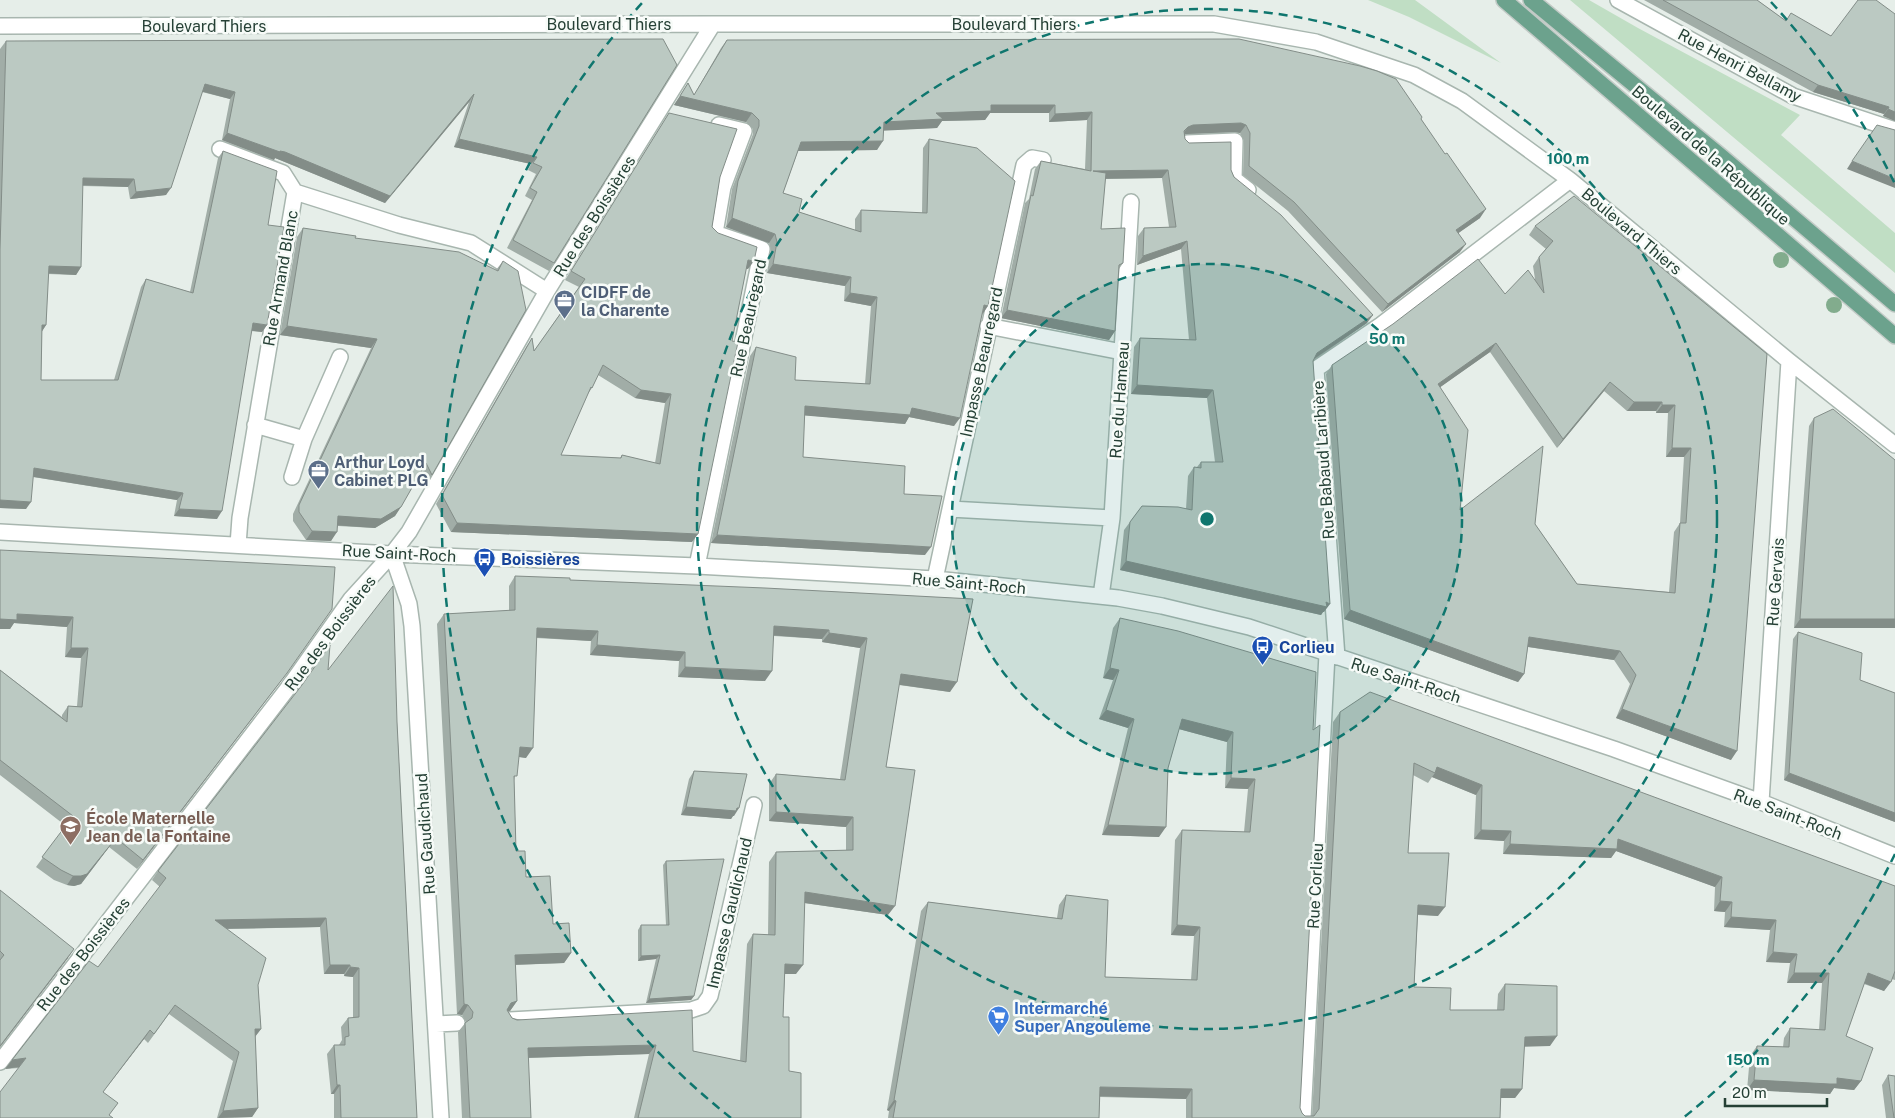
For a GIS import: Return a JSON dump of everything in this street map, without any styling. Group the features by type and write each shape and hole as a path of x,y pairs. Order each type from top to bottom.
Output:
{"main road":[{"name":"Boulevard de la République","path":"1504,0 1895,336"},
{"name":"Boulevard de la République","path":"1531,0 1722,157 1895,304"}],"street":[{"name":"Rue Henri Bellamy","path":"1618,0 1793,96 1895,130"},
{"name":"Rue des Boissières","path":"0,1062 288,688 351,599 392,554 409,532 547,291 665,112 713,24"},
{"name":"Boulevard Thiers","path":"0,26 1214,24 1316,42 1414,75 1462,101 1570,180 1789,361 1895,445"},
{"name":"Rue Beauregard","path":"697,566 762,248 715,233 723,187 744,131 707,122"},
{"path":"1187,143 1235,142 1234,179 1261,200"},
{"path":"220,149 283,173 295,192"},
{"name":"Impasse Beauregard","path":"934,579 1024,165 1032,158 1043,160"},
{"name":"Rue Babaud Laribière","path":"1332,656 1316,369 1381,325 1570,180"},
{"name":"Rue Armand Blanc","path":"238,545 240,518 255,425 295,192 399,225 471,243 547,291"},
{"name":"Rue du Hameau","path":"1101,596 1112,518 1131,202"},
{"path":"1368,311 1381,325"},
{"path":"988,326 1122,352"},
{"path":"292,477 304,439 340,357"},
{"name":"Rue Gervais","path":"1760,802 1789,361"},
{"path":"255,425 304,439"},
{"path":"950,508 1112,518"},
{"name":"Rue Saint-Roch","path":"0,532 392,554 697,566 934,579 1101,596 1162,606 1249,627 1614,749 1760,802 1895,856"},
{"name":"Rue Gaudichaud","path":"392,554 409,604 412,626 441,1118"},
{"name":"Rue Corlieu","path":"1303,1118 1332,656"},
{"name":"Impasse Gaudichaud","path":"510,1020 691,1010 702,1006 710,996 754,805"},
{"path":"436,1024 457,1023"}],"green space":[{"path":"1368,0 1415,0 1501,63 1409,17"},
{"path":"1570,0 1589,0 1800,115 1781,135 1895,233 1895,273"}],"building":[{"path":"1663,0 1757,0 1786,21 1791,13 1831,36 1858,0 1876,0 1895,14 1895,112 1888,109 1889,107 1818,85"},
{"path":"663,39 677,65 554,263 513,240 537,192 530,188 542,167 533,163 537,157 459,139 474,94 390,196 285,152 280,152 227,133 235,92 205,84 171,188 136,192 134,179 83,178 81,267 49,266 46,325 42,325 41,380 118,380 146,279 193,293 223,151 277,171 268,225 284,227 267,325 253,323 222,511 179,509 183,493 34,468 31,502 0,500 0,249 6,41"},
{"path":"1239,39 1360,66 1396,79 1445,154 1447,153 1486,209 1456,230 1466,244 1388,304 1294,202 1249,166 1250,133 1246,125 1241,123 1193,125 1184,131 1185,139 1189,143 1231,142 1231,170 1234,177 1281,215 1373,315 1317,353 1313,361 1330,604 1326,602 1327,607 1126,561 1130,522 1142,506 1178,507 1192,510 1194,467 1201,468 1201,462 1223,462 1213,390 1137,385 1140,338 1196,340 1187,241 1143,256 1144,228 1176,227 1168,170 1093,171 1106,173 1101,229 1125,228 1123,263 1119,265 1115,331 1007,310 1031,195 1033,196 1041,161 1091,171 1092,112 1055,114 1055,105 991,105 991,111 936,113 943,119 884,122 883,141 801,142 783,193 802,199 799,212 861,232 861,210 927,213 929,139 977,148 1015,181 988,306 984,305 960,418 912,408 910,415 805,406 803,457 905,466 904,494 942,496 931,547 717,535 756,347 796,357 795,380 870,384 877,297 850,293 851,277 773,264 777,242 775,234 732,218 738,181 759,126 759,120 752,113 680,96 688,83 694,95 727,40"},
{"path":"669,113 737,129 720,177 712,227 718,233 757,247 754,261 748,260 732,341 738,342 698,534 457,523 442,495 532,338 534,351 585,279 571,271","holes":["603,365 641,390 671,394 660,464 622,455 621,458 561,455 591,387"]},
{"path":"1877,125 1895,130 1895,179 1852,161"},
{"path":"1574,196 1767,354 1737,751 1622,709 1636,675 1620,651 1529,637 1524,674 1350,610 1332,365 1393,324 1478,259 1505,294 1528,270 1544,293 1539,257 1553,241 1535,226","holes":["1496,343 1563,439 1610,382 1634,402 1662,402 1662,405 1675,405 1672,448 1691,448 1686,523 1680,523 1675,593 1577,584 1535,524 1543,446 1460,510 1468,430 1438,384"]},
{"path":"303,228 356,236 355,238 459,252 498,271 503,261 518,271 526,310 432,475 426,463 401,507 381,519 338,516 337,532 312,531 299,512 299,505 377,339 287,326"},
{"path":"1833,409 1895,460 1895,619 1800,619 1814,418"},
{"path":"0,550 335,567 332,609 287,673 143,860 116,838 87,874 81,876 73,876 42,857 73,816 0,760 0,670 67,722 68,706 82,707 88,648 71,648 73,617 17,614 17,620 0,619"},
{"path":"515,576 973,599 957,682 901,674 886,767 915,770 895,906 805,892 803,965 785,964 783,1017 789,1017 789,1071 801,1073 801,1118 638,1118 656,1045 528,1048 531,1118 470,1118 465,1023 472,1018 473,1012 468,1005 464,1004 444,614 515,610","holes":["774,626 829,630 829,633 867,638 845,780 776,774 776,812 853,817 853,850 776,852 775,935 753,934 746,1062 693,1051 692,1010 517,1020 512,1018 507,1010 511,1003 517,1001 515,955 571,953 569,923 553,924 550,876 526,877 525,851 516,851 514,776 517,776 520,747 533,748 537,628 598,631 597,645 685,652 685,667 772,671"]},
{"path":"393,586 397,722 417,1118 341,1118 340,1085 337,1085 334,1045 345,1045 345,1037 349,1036 348,1018 359,1017 359,968 350,967 350,965 330,965 326,918 215,920 266,958 258,985 261,1029 255,1029 258,1108 223,1111 239,1052 175,1005 154,1034 150,1030 103,1092 118,1103 109,1115 113,1118 0,1118 0,1092 26,1058 12,1060 89,961 98,967 166,878 158,871 302,685 330,645 328,670"},
{"path":"1120,618 1178,631 1316,672 1313,730 1320,725 1300,1108 1305,1116 1314,1116 1319,1109 1340,712 1370,692 1895,886 1895,971 1891,982 1868,973 1846,1036 1873,1048 1861,1081 1837,1078 1837,1084 1830,1084 1754,1080 1757,1046 1789,1047 1790,1028 1825,1030 1829,973 1794,973 1797,954 1773,952 1776,920 1731,917 1732,902 1720,901 1722,877 1618,839 1617,849 1510,844 1511,831 1481,830 1482,785 1437,767 1435,773 1414,763 1408,853 1449,853 1445,907 1418,905 1414,987 1451,988 1450,1010 1504,1010 1505,984 1557,986 1557,1036 1525,1037 1522,1089 1501,1089 1500,1118 1192,1118 1192,1089 1100,1087 1099,1118 893,1118 896,1101 894,1100 928,902 1062,919 1066,895 1108,900 1105,977 1197,980 1200,927 1177,925 1182,830 1250,832 1255,779 1231,778 1233,732 1182,719 1168,768 1166,827 1108,825 1134,719 1106,710 1119,670 1110,668"},
{"path":"1798,632 1862,653 1860,680 1895,693 1895,813 1789,773"},
{"path":"694,771 747,774 739,808 736,811 686,807"},
{"path":"724,859 694,996 649,999 660,955 641,956 641,925 669,925 666,861"},
{"path":"0,890 74,949 0,1046 0,960 4,955 0,951"},
{"path":"1888,1075 1895,1076 1895,1118 1894,1118"}],"place":[{"name":"CIDFF de la Charente","path":"565,320"},
{"name":"Arthur Loyd Cabinet PLG","path":"318,490"},
{"name":"Boissières","path":"485,578"},
{"name":"Corlieu","path":"1263,666"},
{"name":"École Maternelle Jean de la Fontaine","path":"70,846"},
{"name":"Intermarché Super Angouleme","path":"998,1036"}]}
